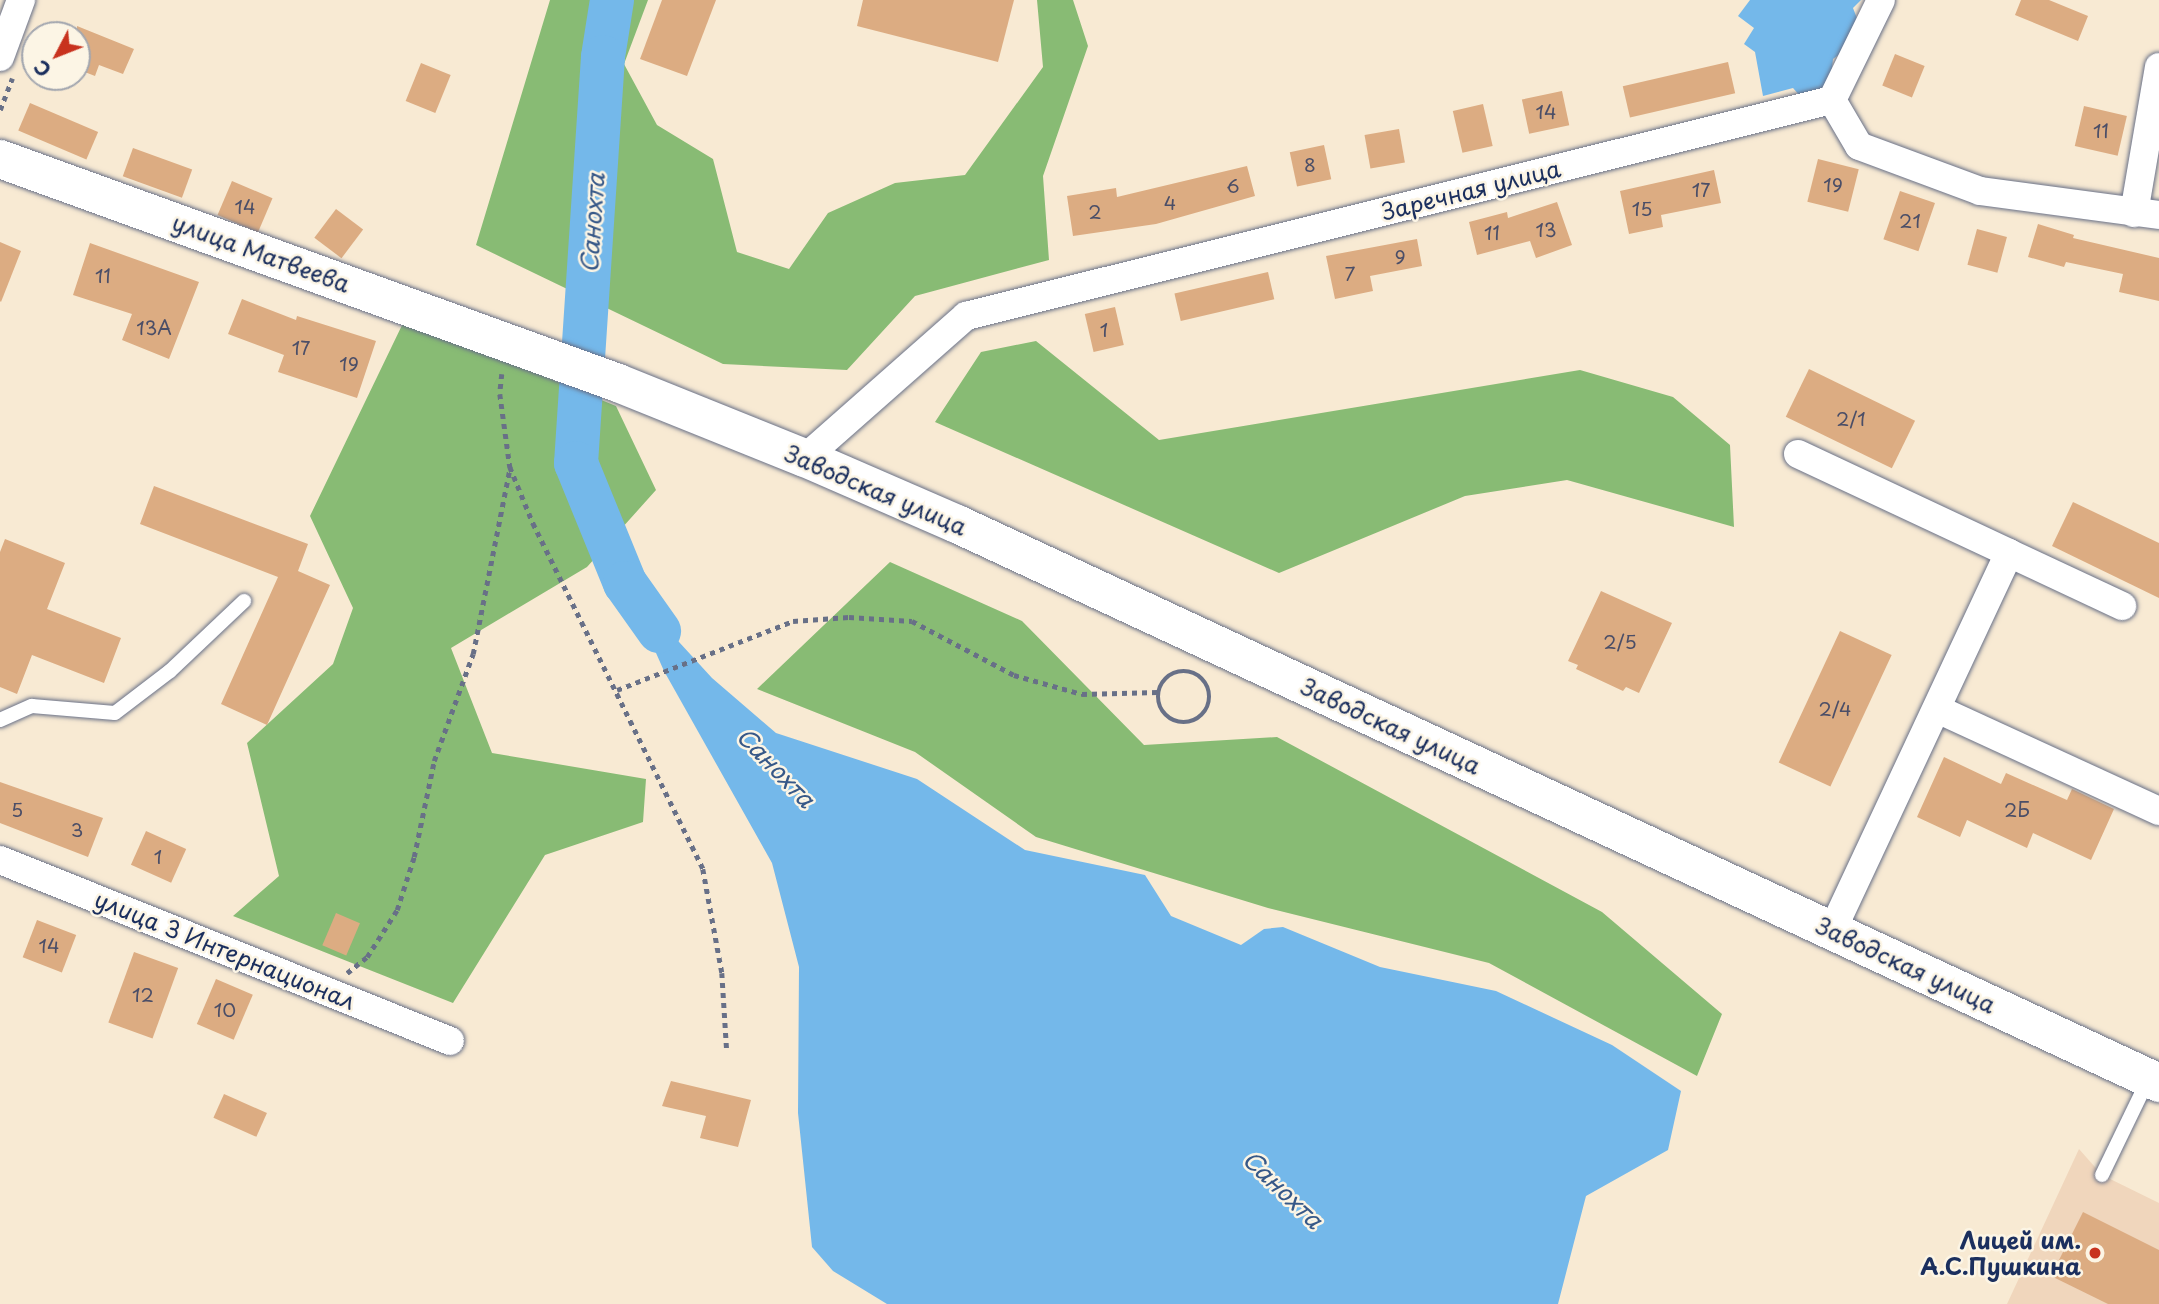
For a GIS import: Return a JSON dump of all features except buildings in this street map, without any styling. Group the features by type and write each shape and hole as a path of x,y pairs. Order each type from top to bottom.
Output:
{"main road":[{"name":"улица Матвеева","path":"0,159 618,383"},
{"name":"Заводская улица","path":"618,383 805,458 969,530 2154,1081"}],"street":[{"path":"0,57 22,0"},
{"path":"1881,0 1832,100 1859,146 1980,191 2147,214 2159,67"},
{"name":"Заречная улица","path":"805,458 966,316 1832,100"},
{"path":"1798,454 2122,606"},
{"path":"1832,931 2009,553"},
{"path":"1937,709 2159,811"},
{"name":"улица 3 Интернационал","path":"0,860 450,1041"}],"lane":[{"path":"0,720 32,706 115,713 170,671 244,601"},
{"path":"2102,1175 2154,1081"}],"path":[{"path":"514,345 500,394 510,467 533,523 703,869 722,973 727,1052"},
{"path":"324,990 367,957 397,910 414,857 434,761 474,654 510,467"},
{"path":"617,690 654,677 727,644 793,621 849,617 912,621 1014,674 1082,694 1158,692"},
{"path":"1192,671 1206,682 1210,699 1203,715 1180,723 1165,715 1158,692 1166,677 1192,671"}],"shaded area":[{"name":"Лицей им. А.С.Пушкина","path":"2079,1149 2102,1175 2159,1203 2159,1304 2007,1304"}],"green space":[{"path":"550,0 648,0 624,64 657,125 713,159 737,252 789,269 828,213 895,183 965,175 1043,67 1037,0 1073,0 1088,46 1043,176 1049,260 915,296 847,370 723,364 476,245"},
{"path":"405,319 616,406 656,490 587,567 451,648 492,753 646,779 643,822 545,855 453,1003 233,916 279,876 247,743 333,664 353,608 310,516"},
{"path":"1036,341 1159,440 1580,370 1673,397 1730,445 1734,527 1567,480 1465,496 1279,573 935,422 981,352"},
{"path":"890,562 1022,621 1144,745 1277,737 1602,912 1722,1014 1697,1076 1489,963 1268,908 1036,837 915,752 757,689"}],"water":[{"path":"1750,0 1861,0 1853,8 1858,21 1844,51 1833,59 1830,87 1801,97 1793,88 1763,96 1755,52 1744,44 1754,28 1738,16"},
{"path":"625,583 712,678 776,733 917,779 1025,850 1145,875 1171,916 1241,945 1264,929 1283,927 1380,967 1496,991 1612,1045 1681,1091 1668,1150 1586,1196 1558,1304 887,1304 833,1271 812,1247 798,1113 799,967 772,863 664,671"}],"waterway":[{"name":"Санохта","path":"612,0 603,57 576,463 625,583 659,631"}],"place":[{"name":"Лицей им. А.С.Пушкина","path":"2095,1253"}]}
